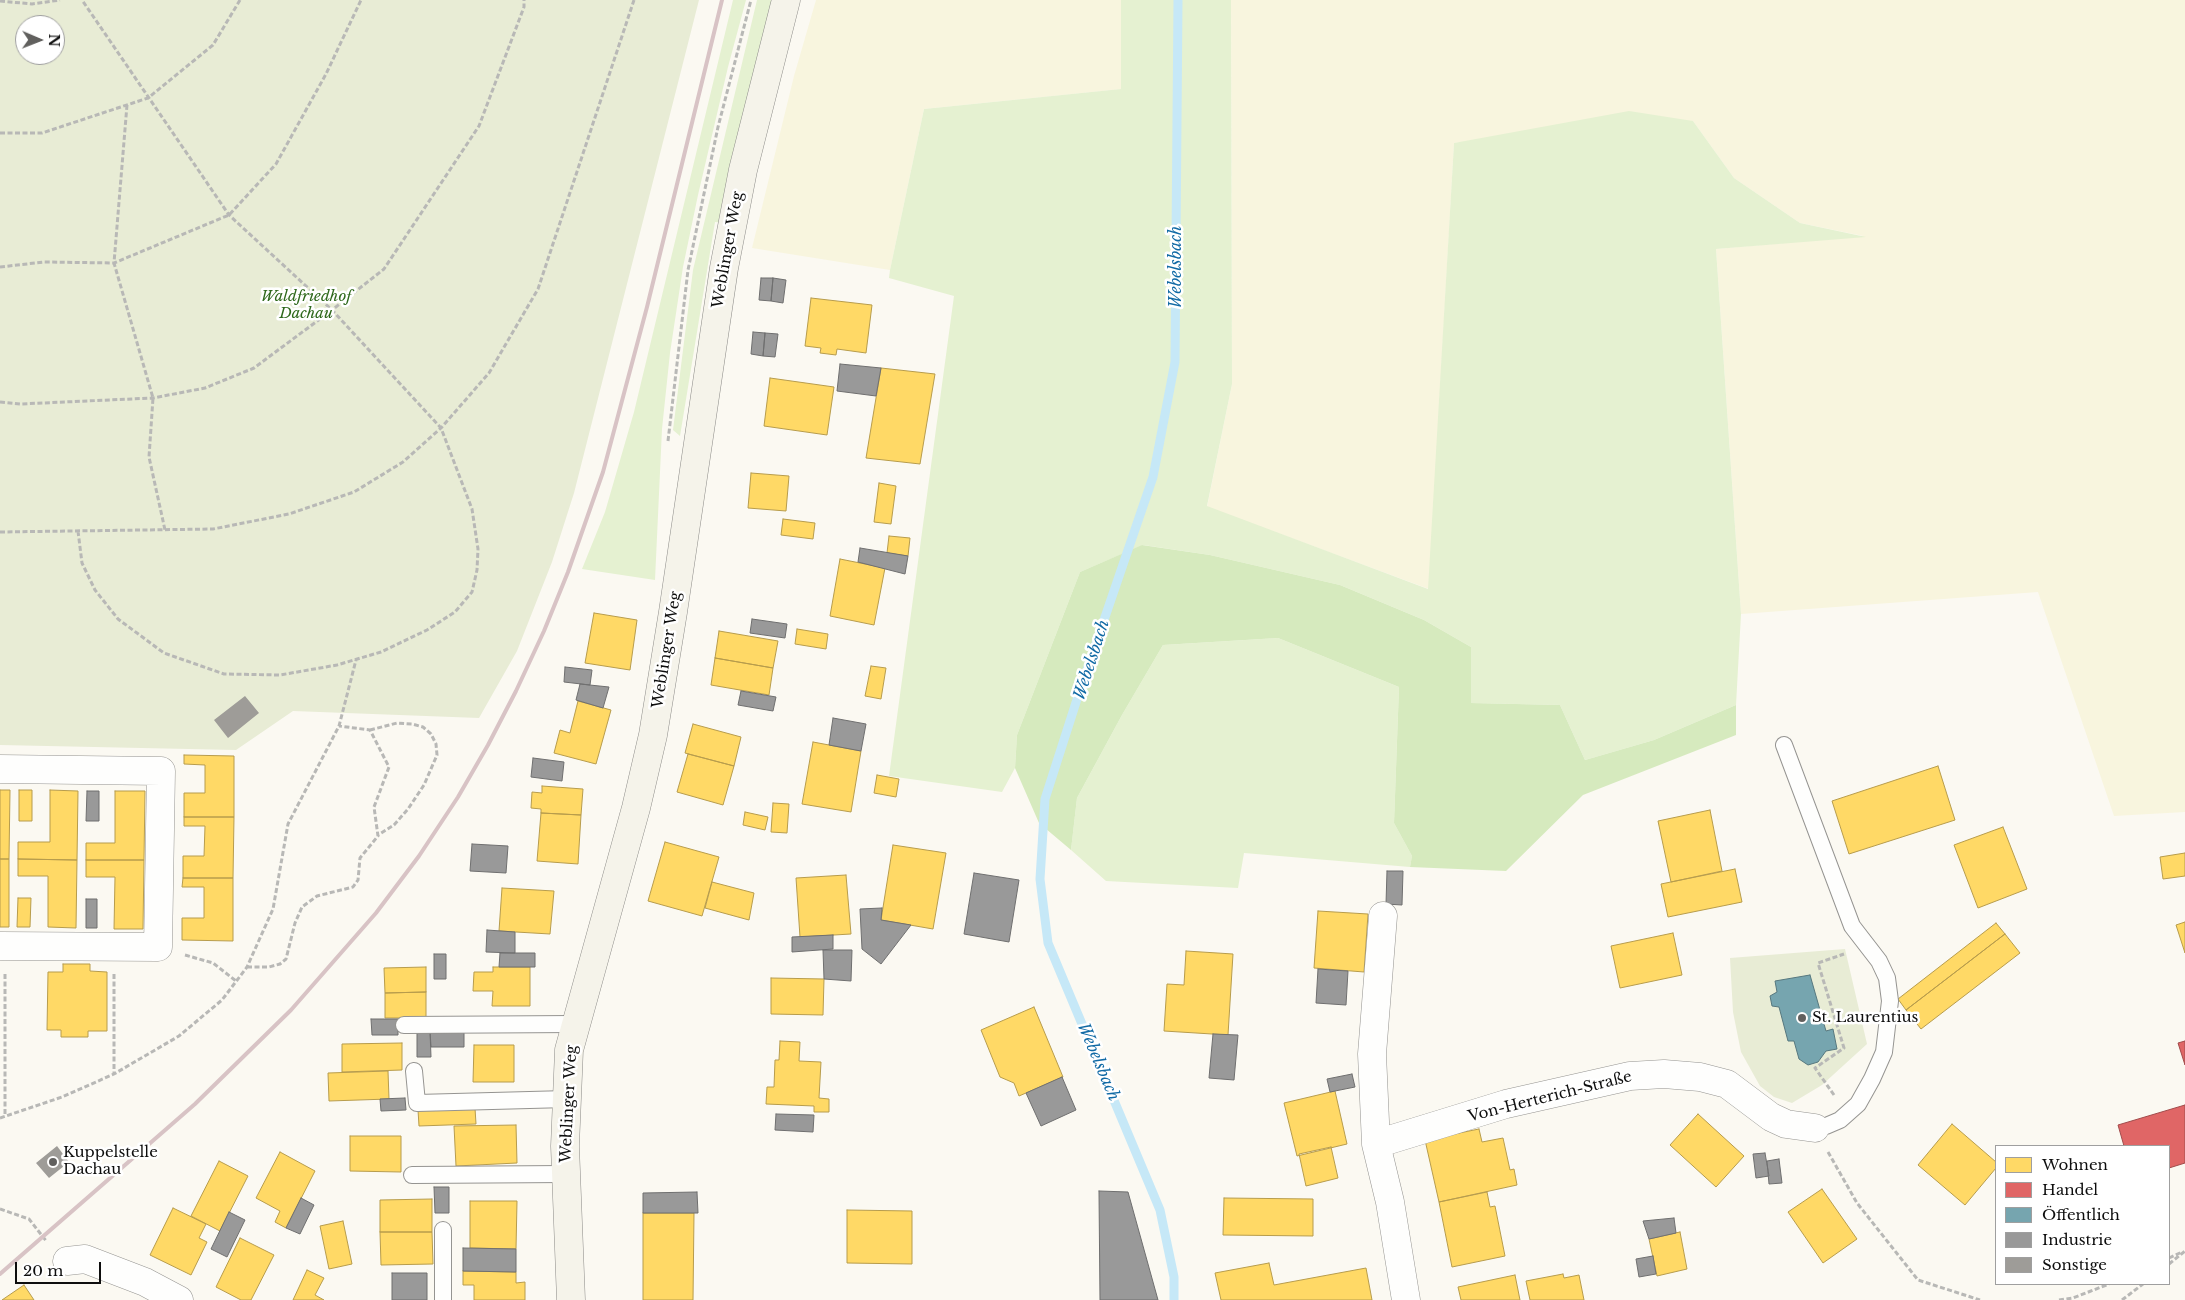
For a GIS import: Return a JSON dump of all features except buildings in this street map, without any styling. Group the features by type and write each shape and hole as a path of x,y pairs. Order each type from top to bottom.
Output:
{"street":[{"name":"Weblinger Weg","path":"571,1300 565,1146 569,1050 636,808 653,735 675,603 724,268 743,170 786,0"},
{"path":"0,769 161,771 158,947 2,946"},
{"path":"1383,916 1372,1054 1376,1144 1390,1202 1406,1300"},
{"name":"Von-Herterich-Straße","path":"1376,1144 1506,1104 1630,1076 1664,1074 1700,1077 1727,1084 1771,1117 1786,1124 1815,1128"},
{"path":"58,1253 85,1259 145,1282 179,1300"}],"lane":[{"name":"Von-Herterich-Straße","path":"1784,745 1852,926 1879,961 1886,978 1890,1001 1884,1052 1863,1096 1858,1104 1840,1120 1815,1128"},
{"path":"404,1025 576,1024"},
{"path":"414,1071 417,1103 567,1099"},
{"path":"412,1175 566,1174"},
{"path":"443,1230 443,1300"}],"path":[{"path":"0,1 32,4 60,0"},
{"path":"78,531 82,563 95,590 118,620 164,653 224,674 280,675 337,665 381,652 427,630 455,612 472,592 478,570 478,549 472,509 442,428 332,310 229,215 82,0"},
{"path":"0,133 42,133 148,98 213,45 240,0"},
{"path":"0,267 44,262 114,263 229,215 276,164 326,74 361,0"},
{"path":"0,402 20,404 153,398 205,388 254,368 332,310 384,269 480,126 524,7 524,0"},
{"path":"0,532 213,529 290,514 354,492 403,462 442,428 489,373 538,289 634,0"},
{"path":"127,105 114,263 153,398 149,457 165,530"},
{"path":"0,1118 62,1096 114,1074 179,1036 222,1000 247,967 274,908 288,824 339,726 357,660"},
{"path":"247,967 269,967 280,964 286,958 295,923 302,907 317,896 353,888 358,880 360,858 378,836 394,825 408,809 424,785 437,755 436,744 431,734 423,727 397,723 370,730 339,726"},
{"path":"370,730 389,767 374,807 378,836"},
{"path":"2,946 5,1116"},
{"path":"114,947 114,1074"},
{"path":"158,947 174,954 194,957 213,963 236,981"},
{"path":"1825,1083 1815,1068 1844,1048 1818,963 1847,953"},
{"path":"1815,1128 1857,1203 1918,1280 1980,1300"},
{"path":"0,1209 28,1219 58,1253"},
{"path":"2170,1258 2185,1250"},
{"path":"2170,1263 2185,1250"},
{"path":"2059,1300 2073,1298 2106,1285"},
{"path":"2122,1300 2142,1285"}],"shaded area":[{"path":"816,0 1121,0 1122,89 924,109 890,270 752,248 794,76"},
{"path":"1231,0 2185,0 2185,812 2114,816 2038,592 1741,614 1716,249 1863,236 1800,223 1734,178 1693,121 1454,143 1429,589 1207,507 1232,384"}],"green space":[{"name":"Waldfriedhof Dachau","path":"0,0 699,0 574,493 552,562 517,651 479,718 293,711 236,750 0,745"},
{"path":"733,0 746,0 698,195 683,267 670,353 662,429 655,580 582,569 605,512 634,412"},
{"path":"757,0 773,0 723,223 715,222 680,436 673,430 693,270"},
{"path":"1121,0 1231,0 1232,384 1207,506 1428,589 1454,143 1629,111 1693,121 1734,178 1800,223 1866,237 1716,249 1741,614 1736,705 1654,740 1585,760 1560,705 1471,703 1471,647 1424,620 1340,585 1210,555 1143,545 1080,572 1017,735 1015,768 1002,792 889,776 954,296 889,278 924,109 1121,89"},
{"path":"1142,545 1210,555 1340,585 1424,620 1471,647 1471,703 1560,705 1585,760 1654,740 1736,705 1736,735 1583,795 1506,871 1410,867 1412,856 1394,823 1399,687 1278,638 1163,645 1077,798 1071,850 1039,823 1015,768 1017,735 1080,572"},
{"path":"1278,638 1399,687 1394,823 1412,856 1410,867 1244,853 1238,888 1106,881 1071,850 1077,798 1163,645"},
{"path":"1845,949 1867,1044 1822,1085 1792,1103 1774,1097 1760,1086 1741,1052 1733,1012 1730,958"}],"waterway":[{"name":"Webelsbach","path":"1174,1300 1174,1277 1160,1210 1048,943 1040,879 1045,799 1153,477 1175,362 1178,0"}],"railway":[{"path":"0,1274 195,1104 291,1010 376,913 419,856 458,797 488,745 544,631 568,572 603,472 647,307 722,0"}],"place":[{"name":"St. Laurentius","path":"1802,1018"},
{"name":"Kuppelstelle Dachau","path":"53,1162"}]}
